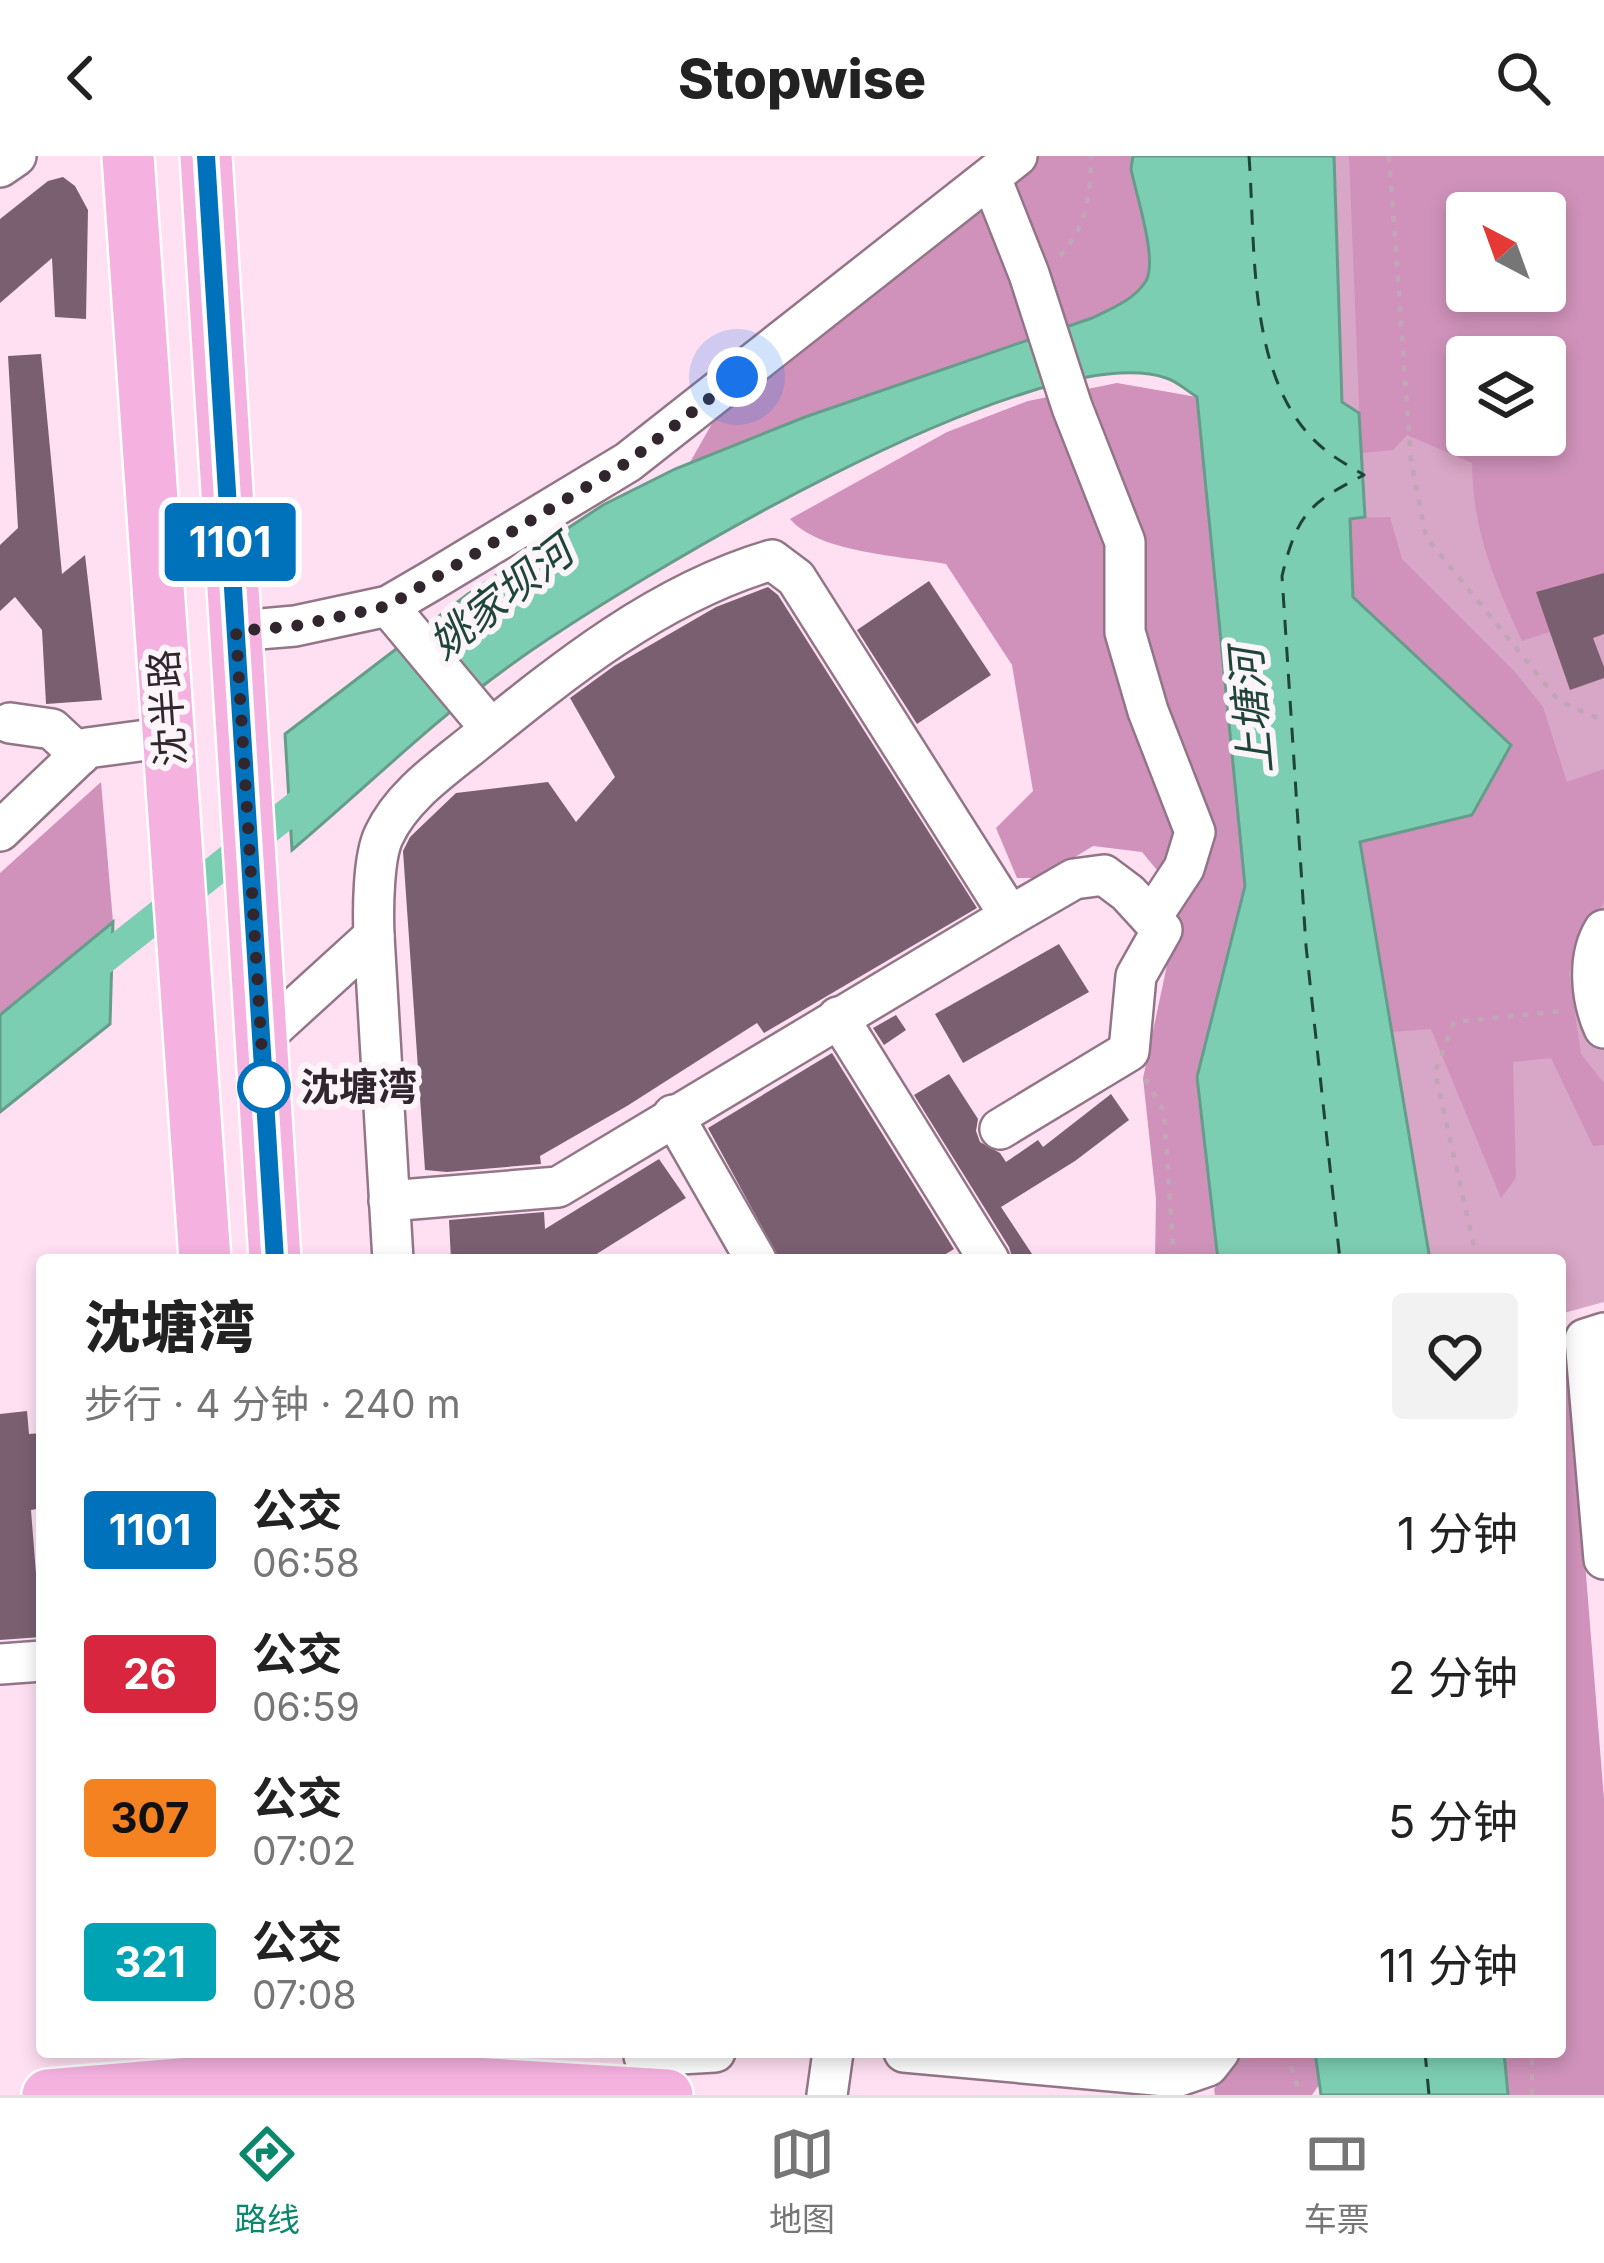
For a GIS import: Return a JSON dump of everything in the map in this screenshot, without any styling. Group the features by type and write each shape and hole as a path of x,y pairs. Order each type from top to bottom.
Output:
{"main road":[{"name":"沈半路","path":"128,156 206,1254"},
{"name":"沈半路","path":"206,156 274,1254"},
{"path":"48,2095 242,2074 310,2073 667,2095"}],"street":[{"path":"0,167 16,156"},
{"path":"236,631 397,617 628,462 1004,167 1029,274 1072,407 1125,542 1125,632 1148,711 1195,832 1184,868 1151,918"},
{"path":"393,1254 373,912 382,837 418,788 482,719 600,643 732,572 772,560 796,578 1010,916"},
{"path":"397,617 482,719"},
{"path":"10,723 52,729 80,755"},
{"path":"0,832 87,748 169,736"},
{"path":"389,1201 558,1187 1074,879 1104,875 1162,930 1136,976 1130,1051 1000,1129"},
{"path":"1599,1018 1594,945 1604,929"},
{"path":"261,1039 374,936"},
{"path":"838,1017 985,1254"},
{"path":"673,1115 753,1254"},
{"path":"1604,1333 1585,1339 1604,1559"},
{"path":"0,1664 36,1661"},
{"path":"827,2095 832,2058"},
{"path":"969,2058 1176,2077 1208,2066 1214,2058"}],"path":[{"path":"1029,274 1057,260 1078,235 1090,203 1091,156"},
{"path":"1389,156 1411,460 1426,537 1558,701 1604,722"},
{"path":"1476,1254 1435,1072 1454,1022 1599,1018"},
{"path":"1130,1051 1164,1111 1174,1254"},
{"path":"1289,2058 1300,2095"},
{"path":"1532,2058 1532,2095"}],"shaded area":[{"path":"1038,156 1133,156 1131,169 1149,258 1146,281 1135,294 1092,318 805,417 689,464 718,413 924,257"},
{"path":"1334,156 1604,156 1604,1302 1566,1312 1566,1254 1429,1254 1360,841 1353,597 1364,475 1342,403"},
{"path":"1349,156 1604,156 1604,614 1522,641 1487,555 1476,511 1472,463 1456,456 1566,456 1566,336 1446,336 1446,452 1407,435 1393,450 1361,453"},
{"path":"1117,383 1197,397 1245,886 1197,1077 1218,1254 1155,1254 1156,1199 1143,1078 1181,899 1142,852 1093,846 1041,878 1017,878 996,828 1033,791 1012,665 946,564 841,546 803,530 790,519 947,432 1028,401"},
{"path":"1390,517 1402,559 1515,672 1543,707 1567,782 1604,769 1604,902 1575,950 1569,973 1581,1054 1604,1083 1604,1145 1593,1146 1551,1058 1513,1062 1516,1178 1501,1198 1431,1029 1392,1032 1360,841 1471,815 1511,745 1353,597 1350,518"},
{"path":"101,782 113,922 0,1015 0,873"},
{"path":"1566,1325 1604,1799 1604,2095 1508,2095 1505,2058 1566,2058"},
{"path":"1237,2058 1316,2058 1319,2085 1312,2095 1215,2095 1214,2089"}],"water":[{"name":"上塘河","path":"1133,156 1334,156 1342,402 1359,413 1365,517 1350,519 1353,597 1511,745 1472,815 1360,842 1429,1254 1217,1254 1197,1077 1245,886 1197,397 1170,379 1105,374 1024,393 930,429 731,528 508,667 292,850 285,734 468,594 603,505 675,469 805,417 1092,318 1135,294 1146,281 1149,258 1131,169"},
{"path":"113,922 110,1024 0,1112 0,1015"},
{"path":"1316,2058 1505,2058 1508,2095 1321,2095"}],"building":[{"path":"63,177 75,186 88,210 86,319 55,317 52,258 0,303 0,219 48,181"},
{"path":"41,354 62,574 85,555 102,700 46,704 42,630 15,597 0,611 0,545 18,528 8,356"},
{"path":"1604,573 1604,634 1593,638 1604,678 1570,690 1536,592"},
{"path":"929,581 991,675 917,724 857,630"},
{"path":"768,587 778,595 977,908 764,1033 757,1023 540,1156 541,1164 425,1170 403,851 410,837 456,793 548,782 576,822 615,777 570,698 614,666 716,607"},
{"path":"1059,944 1089,992 963,1063 935,1014"},
{"path":"896,1015 906,1030 884,1045 873,1028"},
{"path":"832,1053 954,1249 946,1254 777,1254 708,1128"},
{"path":"949,1074 978,1119 980,1142 1006,1162 1038,1140 1043,1147 1111,1094 1129,1120 1001,1207 1032,1254 1011,1254 914,1095"},
{"path":"659,1159 686,1198 597,1254 451,1254 449,1220 544,1212 545,1229"},
{"path":"27,1411 29,1434 36,1433 36,1509 31,1510 36,1637 0,1640 0,1414"}],"waterway":[{"name":"姚家坝河","path":"82,976 322,786"}],"ferry route":[{"path":"1249,156 1260,313 1280,389 1299,422 1324,449 1364,475 1308,513 1293,538 1282,576 1306,946 1339,1254"},
{"path":"1426,2058 1429,2095"}],"bus line":[{"name":"1101","path":"206,156 275,1254"}],"place":[{"name":"沈塘湾","path":"264,1087"}],"route":[{"path":"264,1087 236,631 295,626 388,606 628,462 737,377"}]}
